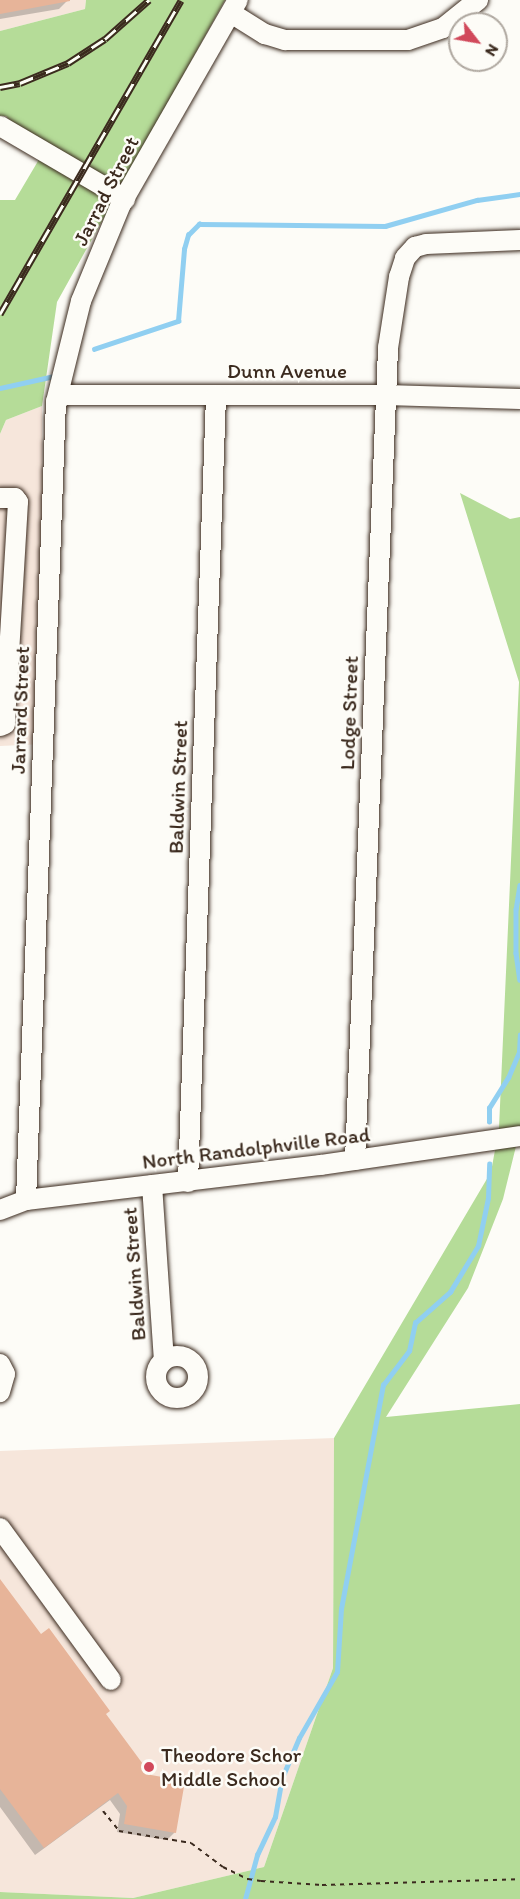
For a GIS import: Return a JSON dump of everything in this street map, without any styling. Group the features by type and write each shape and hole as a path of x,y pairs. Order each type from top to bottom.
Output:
{"street":[{"path":"234,7 265,34 285,40 408,40 443,28 478,0"},
{"name":"Jarrad Street","path":"56,402 81,301 124,199 234,7"},
{"path":"0,126 124,199"},
{"name":"Lodge Street","path":"355,1160 388,348 402,269 405,258 415,247 426,244 520,240"},
{"name":"Dunn Avenue","path":"56,402 63,396 216,394 520,399"},
{"name":"Baldwin Street","path":"188,1182 216,394"},
{"name":"Jarrard Street","path":"26,1200 56,402"},
{"path":"0,498 15,498 18,502 5,724 0,726"},
{"name":"North Randolphville Road","path":"0,1210 26,1200 188,1182 520,1136"},
{"name":"Baldwin Street","path":"152,1185 164,1359"},
{"path":"0,1364 5,1374 0,1392"},
{"path":"0,1528 111,1680"}],"path":[{"path":"103,1811 119,1831 191,1843 223,1867 248,1879 322,1885 520,1879"}],"shaded area":[{"path":"0,0 86,0 85,9 0,31"},
{"path":"42,406 44,744 0,746 0,434 6,420"},
{"name":"Theodore Schor Middle School","path":"334,1438 333,1668 264,1867 133,1898 0,1892 0,1451"}],"green space":[{"path":"86,0 225,0 57,302 42,406 6,420 0,434 0,200 15,200 41,156 6,116 0,116 0,31 85,9"},
{"path":"460,493 510,519 520,517 520,1130 503,1199 468,1288 386,1417 520,1404 520,1899 0,1899 0,1892 133,1898 264,1867 333,1668 334,1438 491,1172 499,1128 519,682"}],"building":[{"path":"0,0 70,0 70,1 0,14"},
{"path":"0,1579 41,1634 49,1628 110,1711 106,1714 151,1775 185,1781 176,1833 124,1824 127,1806 118,1793 44,1848 0,1789"}],"waterway":[{"path":"94,349 178,321 184,249 188,235 199,224 385,226 477,200 520,194"},
{"path":"0,388 54,376"},
{"path":"520,885 516,909 516,953 520,980"},
{"path":"489,1122 489,1108 508,1078 519,1052 520,1035"},
{"path":"245,1899 257,1855 275,1817 282,1778 299,1738 337,1672 341,1609 383,1385 409,1351 415,1323 450,1292 478,1246 488,1198 489,1164"}],"railway":[{"path":"0,87 20,83 68,63 105,39 149,0"},
{"path":"0,314 181,0"}],"place":[{"name":"Theodore Schor Middle School","path":"149,1767"}]}
